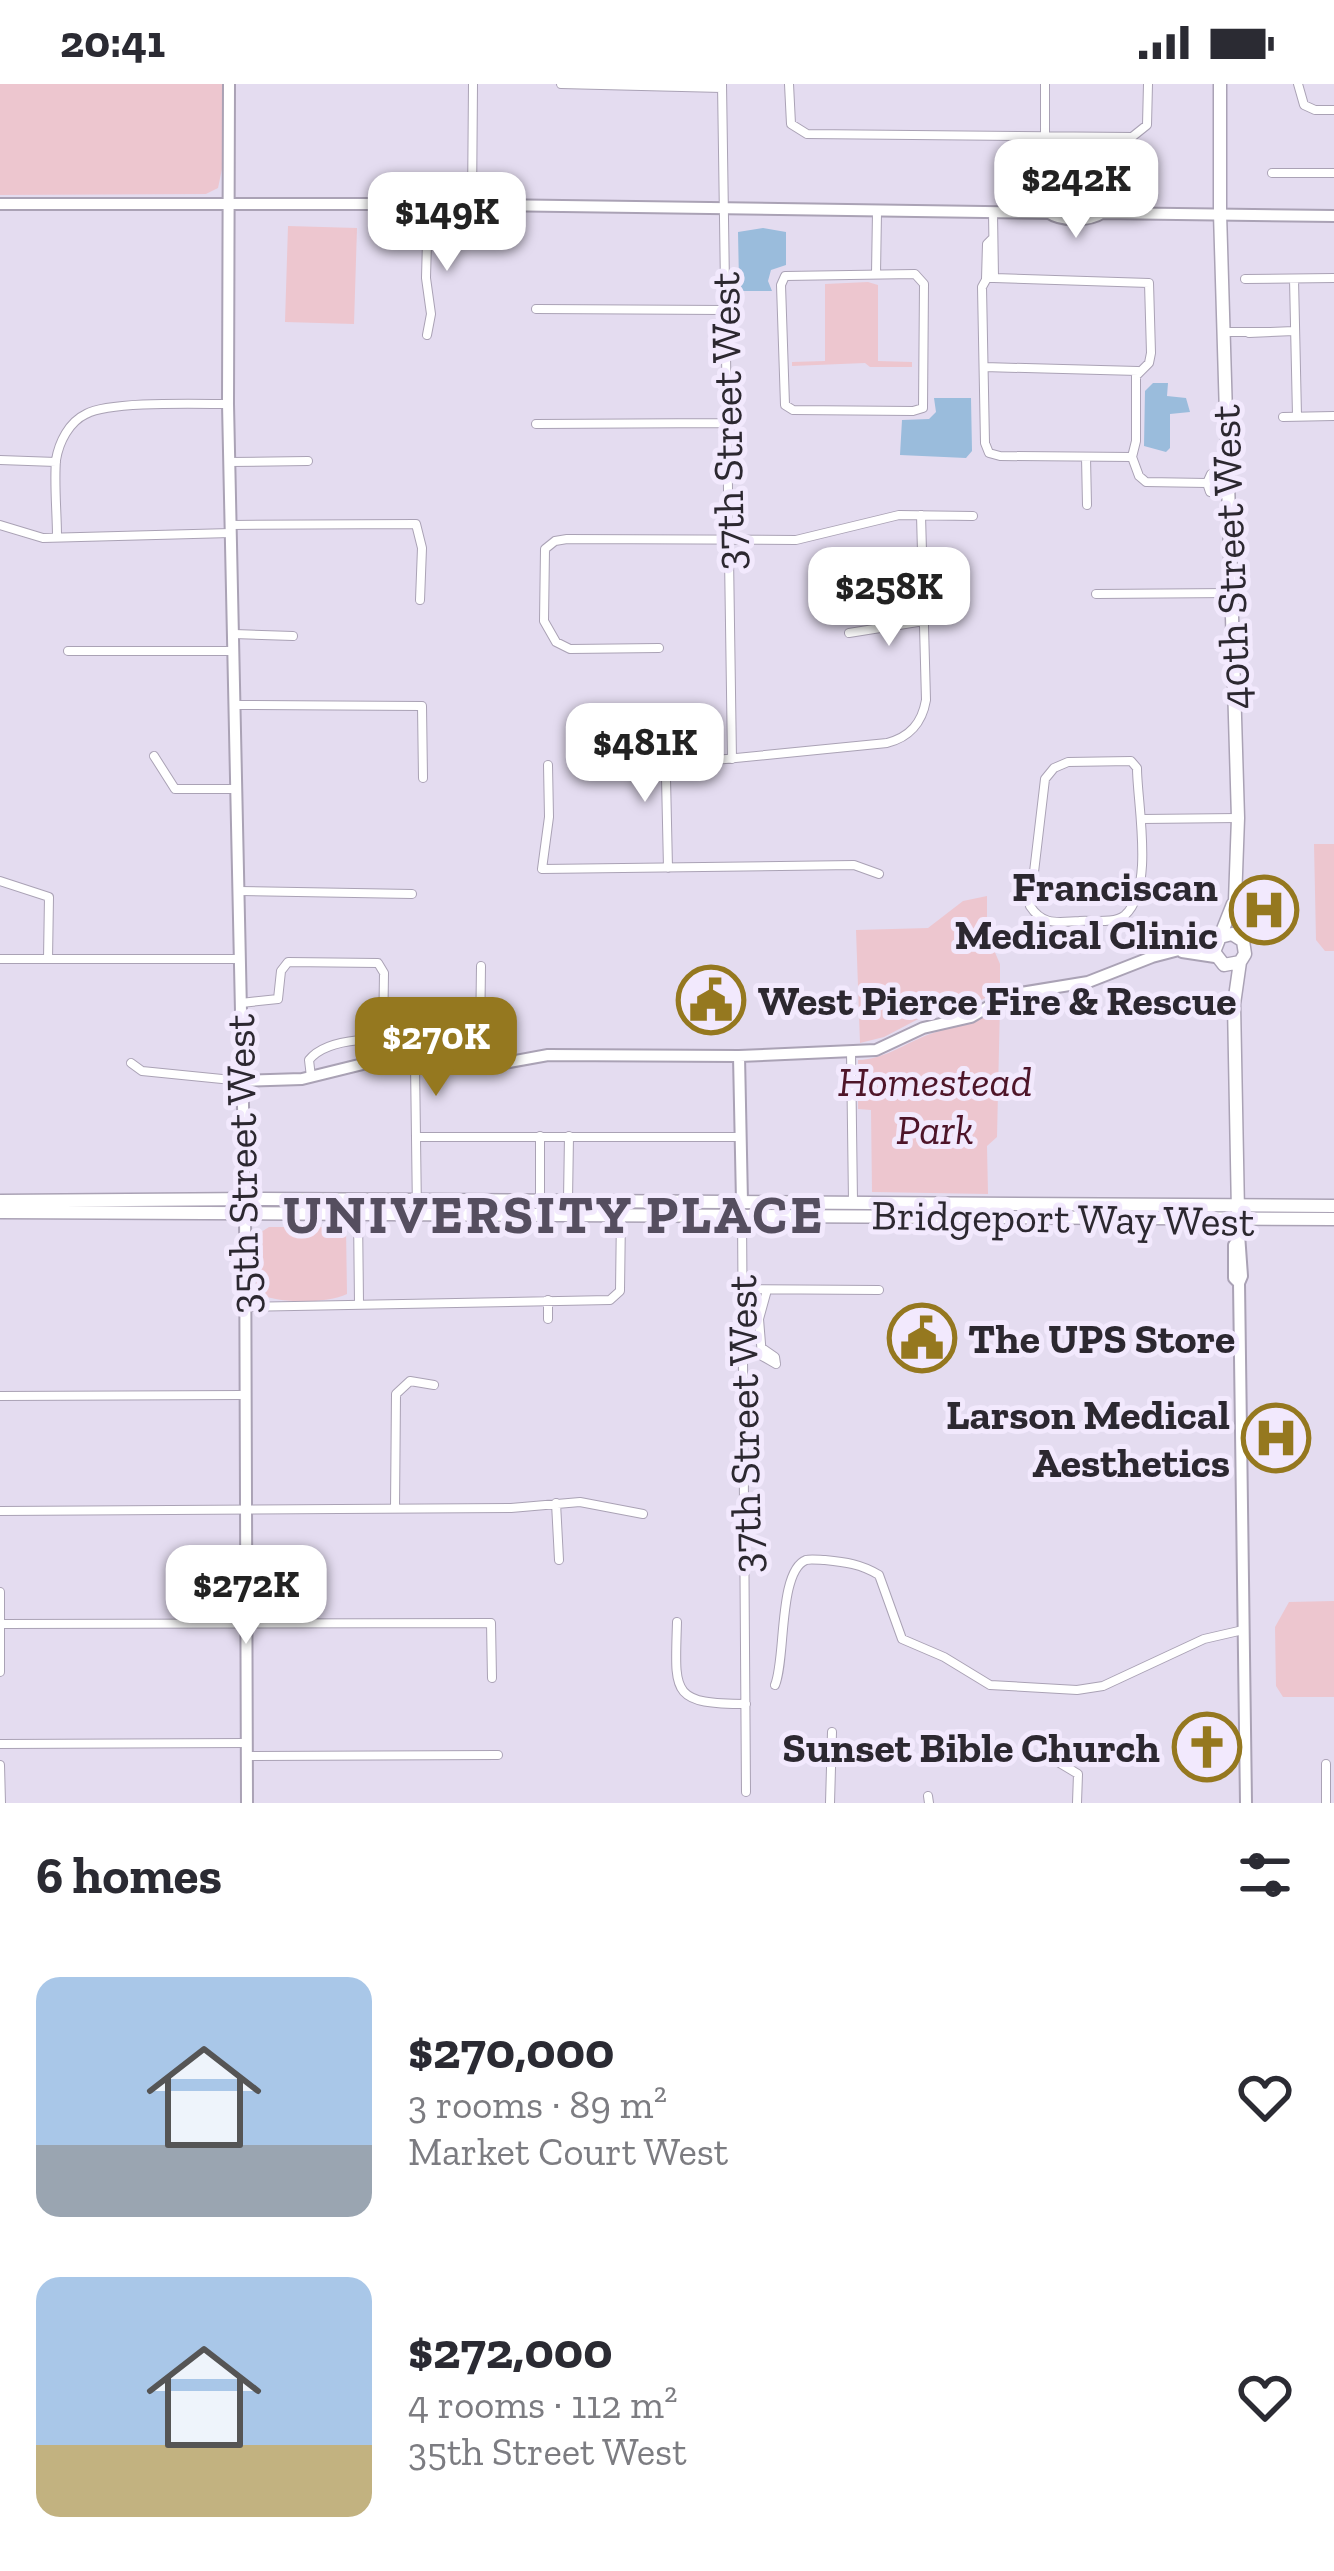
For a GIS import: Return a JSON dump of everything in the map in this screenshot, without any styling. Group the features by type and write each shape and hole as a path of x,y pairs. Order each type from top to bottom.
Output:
{"main road":[{"name":"40th Street West","path":"1220,84 1238,818 1234,901 1243,941"},
{"name":"40th Street West","path":"1219,938 1234,901"},
{"path":"1234,1004 1217,960 1219,938 1232,934 1243,941 1246,950 1234,1004 1238,1214"},
{"path":"1217,960 1228,966 1240,962"},
{"name":"Bridgeport Way West","path":"0,1201 621,1213 853,1204 1334,1220"},
{"name":"Bridgeport Way West","path":"0,1212 245,1206 358,1214 540,1202 1238,1214 1334,1206"}],"street":[{"name":"35th Street West","path":"229,84 228,404 245,1206 247,1803"},
{"path":"472,205 473,84"},
{"path":"561,84 722,86"},
{"path":"789,84 791,124 807,134 1045,136 1132,136 1144,129 1148,84"},
{"path":"1045,84 1045,136"},
{"path":"1298,84 1304,105 1334,110"},
{"name":"37th Street West","path":"722,86 732,759"},
{"path":"1272,173 1334,173"},
{"path":"0,204 428,204 1049,213 1056,209 1334,216"},
{"path":"427,335 431,314 426,278 428,204"},
{"path":"876,274 877,212"},
{"path":"993,212 996,244 990,278 982,287 989,453 1133,454"},
{"path":"790,274 876,274 915,274 923,280 924,406 913,411 788,407 783,400 782,280 790,274"},
{"path":"985,367 1138,371 1151,353 1148,283 990,278"},
{"path":"1245,279 1334,278"},
{"path":"1294,280 1298,416"},
{"path":"536,309 725,310"},
{"path":"1223,332 1294,331"},
{"path":"1138,371 1133,454 1139,476 1146,482 1207,483"},
{"path":"57,537 56,462 65,434 86,413 112,407 228,404"},
{"path":"1283,417 1334,416"},
{"path":"536,424 726,423"},
{"path":"1086,457 1087,505"},
{"path":"0,460 56,462"},
{"path":"229,462 308,460"},
{"path":"1228,470 1211,474 1207,483 1210,492 1228,495"},
{"path":"668,868 666,778 675,764 887,743 908,734 920,721 925,707 921,515"},
{"path":"659,649 570,649 556,642 544,622 543,554 555,541 796,540 887,517 973,516"},
{"path":"0,525 43,538 416,524 422,548 420,600"},
{"path":"1096,594 1232,592"},
{"path":"849,633 924,622"},
{"path":"234,634 293,636"},
{"path":"68,650 234,652"},
{"path":"235,704 422,706 423,778"},
{"path":"154,756 175,790 236,789"},
{"path":"1068,762 1135,763 1142,819 1138,885 1124,916 1051,923 1037,916 1030,906 1031,882 1044,786 1054,767 1068,762"},
{"path":"548,765 549,817 542,869 854,865 879,874"},
{"path":"1142,819 1238,818"},
{"path":"0,881 49,897 48,958"},
{"path":"238,891 412,894"},
{"path":"131,1064 142,1071 242,1081 311,1077 355,1064 504,1063 548,1055 740,1056 876,1050 923,1028 971,1017 1008,995 1088,982 1219,938"},
{"path":"1178,952 1217,960"},
{"path":"0,959 239,959"},
{"path":"241,1003 278,999 281,971 287,962 373,963 383,968 383,1041"},
{"path":"311,1077 309,1060 314,1052 344,1042 478,1042 483,1037 481,966"},
{"path":"453,1042 454,1063"},
{"path":"850,1051 853,1204"},
{"name":"37th Street West","path":"740,1056 746,1792"},
{"path":"415,1063 418,1207"},
{"path":"540,1136 540,1202"},
{"path":"568,1136 568,1202"},
{"path":"418,1137 741,1137"},
{"path":"244,1307 610,1300 619,1296 621,1213"},
{"path":"358,1214 358,1303"},
{"path":"1238,1214 1246,1803"},
{"path":"742,1289 879,1289"},
{"path":"762,1348 759,1319 767,1289"},
{"path":"548,1300 548,1319"},
{"path":"395,1508 396,1394 410,1381 434,1385"},
{"path":"0,1396 244,1395"},
{"path":"556,1503 559,1560"},
{"path":"0,1510 512,1508 556,1503 597,1504 643,1514"},
{"path":"776,1685 788,1590 798,1567 813,1559 857,1564 874,1573 884,1581 902,1639 998,1687 1097,1688 1210,1637 1244,1630"},
{"path":"0,1592 0,1672"},
{"path":"676,1622 676,1674 685,1694 702,1703 746,1704"},
{"path":"0,1624 491,1623 492,1678"},
{"path":"830,1803 832,1732"},
{"path":"0,1744 498,1755"},
{"path":"1053,1759 1078,1774 1076,1803"},
{"path":"1326,1764 1326,1803"},
{"path":"0,1765 1,1803"}],"green space":[{"path":"0,84 222,84 218,188 206,194 0,195"},
{"path":"288,226 357,228 354,324 285,322"},
{"path":"825,284 878,285 878,361 912,362 912,367 865,363 792,366 792,362 825,361"},
{"path":"1314,844 1334,844 1334,951 1325,951 1316,940"},
{"name":"Homestead Park","path":"987,896 987,934 1000,964 1000,990 966,1008 926,1015 884,1037 860,1043 856,930 928,928 963,901"},
{"name":"Homestead Park","path":"1000,1004 997,1137 987,1146 988,1194 872,1192 871,1110 858,1109 858,1060 973,1021"},
{"path":"269,1227 346,1227 347,1294 302,1301 256,1293 258,1234"},
{"path":"1334,1601 1334,1697 1283,1697 1276,1686 1275,1627 1289,1602"}],"water":[{"path":"763,228 786,232 786,265 771,270 772,291 743,291 738,232"},
{"path":"1153,383 1168,383 1167,396 1186,398 1190,412 1170,414 1166,452 1144,446 1145,391"},
{"path":"934,398 971,398 972,451 966,458 900,455 902,420 929,419 936,412"}],"place":[{"name":"Franciscan Medical Clinic","path":"1264,910"},
{"name":"West Pierce Fire & Rescue","path":"711,1000"},
{"name":"The UPS Store","path":"922,1338"},
{"name":"Larson Medical Aesthetics","path":"1276,1438"},
{"name":"Sunset Bible Church","path":"1207,1747"}],"district":[{"name":"UNIVERSITY PLACE","path":"554,1214"}]}
